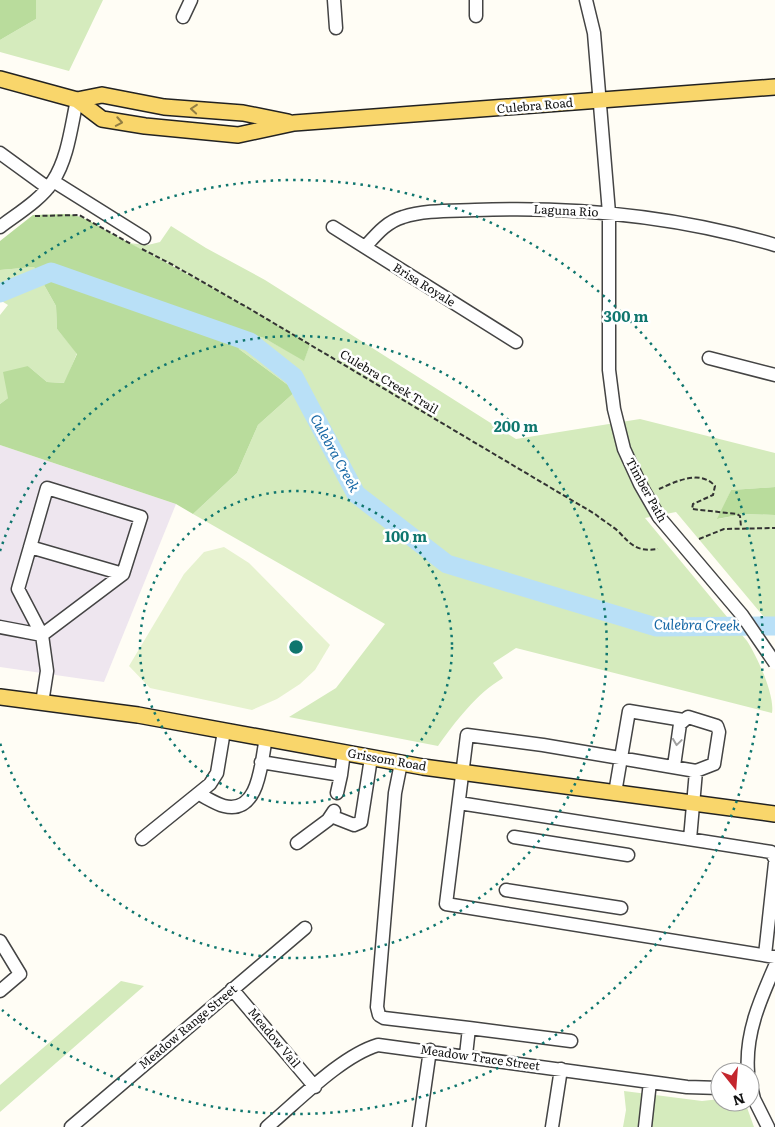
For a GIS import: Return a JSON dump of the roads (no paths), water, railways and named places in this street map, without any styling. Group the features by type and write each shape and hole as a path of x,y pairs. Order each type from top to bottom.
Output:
{"main road":[{"name":"Culebra Road","path":"0,79 77,100 102,119 208,133 238,135 294,124 775,87"},
{"name":"Culebra Road","path":"77,100 102,95 164,107 243,113 294,124"},
{"name":"Grissom Road","path":"0,697 138,715 401,763 775,814"}],"street":[{"path":"183,17 191,0"},
{"path":"334,0 336,28"},
{"path":"476,0 476,16"},
{"name":"Timber Path","path":"586,0 594,33 609,213 609,370 614,409 624,448 640,484 659,517 742,615 775,663"},
{"path":"0,227 50,184 62,163 77,100"},
{"path":"0,153 144,238"},
{"name":"Laguna Rio","path":"365,247 387,224 404,217 503,209 556,209 609,213 700,226 775,245"},
{"name":"Brisa Royale","path":"333,227 516,342"},
{"path":"709,358 775,375"},
{"path":"0,627 42,635 123,574 141,517 47,488 18,589 42,635 47,671 42,702"},
{"path":"30,547 123,574"},
{"path":"615,793 629,711 683,720"},
{"path":"674,766 680,724 683,720 688,717 717,726 719,732 714,764 696,771 622,757 467,735 446,904 770,956 775,863"},
{"path":"142,839 210,784 217,773 224,731"},
{"path":"200,794 222,806 242,806 249,801 254,792 266,738"},
{"path":"337,793 344,752"},
{"path":"297,844 332,813 354,825 361,822 371,758"},
{"path":"261,762 341,775"},
{"path":"401,763 394,803 377,1007 379,1015 384,1018 571,1041"},
{"path":"690,839 696,771"},
{"path":"459,804 771,852 775,859"},
{"path":"514,837 628,854"},
{"path":"506,890 620,908"},
{"name":"Meadow Range Street","path":"71,1127 305,928"},
{"path":"0,941 20,974 0,991"},
{"path":"749,1062 750,1038 754,1020 759,1002 775,966"},
{"name":"Meadow Vail","path":"232,989 315,1087"},
{"path":"466,1056 469,1028"},
{"name":"Meadow Trace Street","path":"268,1127 363,1049 388,1044 650,1082 710,1088"},
{"path":"419,1127 430,1050"},
{"path":"552,1127 561,1069"},
{"path":"645,1127 650,1082"},
{"path":"760,1111 768,1127"}],"waterway":[{"name":"Culebra Creek","path":"0,293 51,272 250,342 294,377 356,494 447,564 656,627 775,626"}]}
